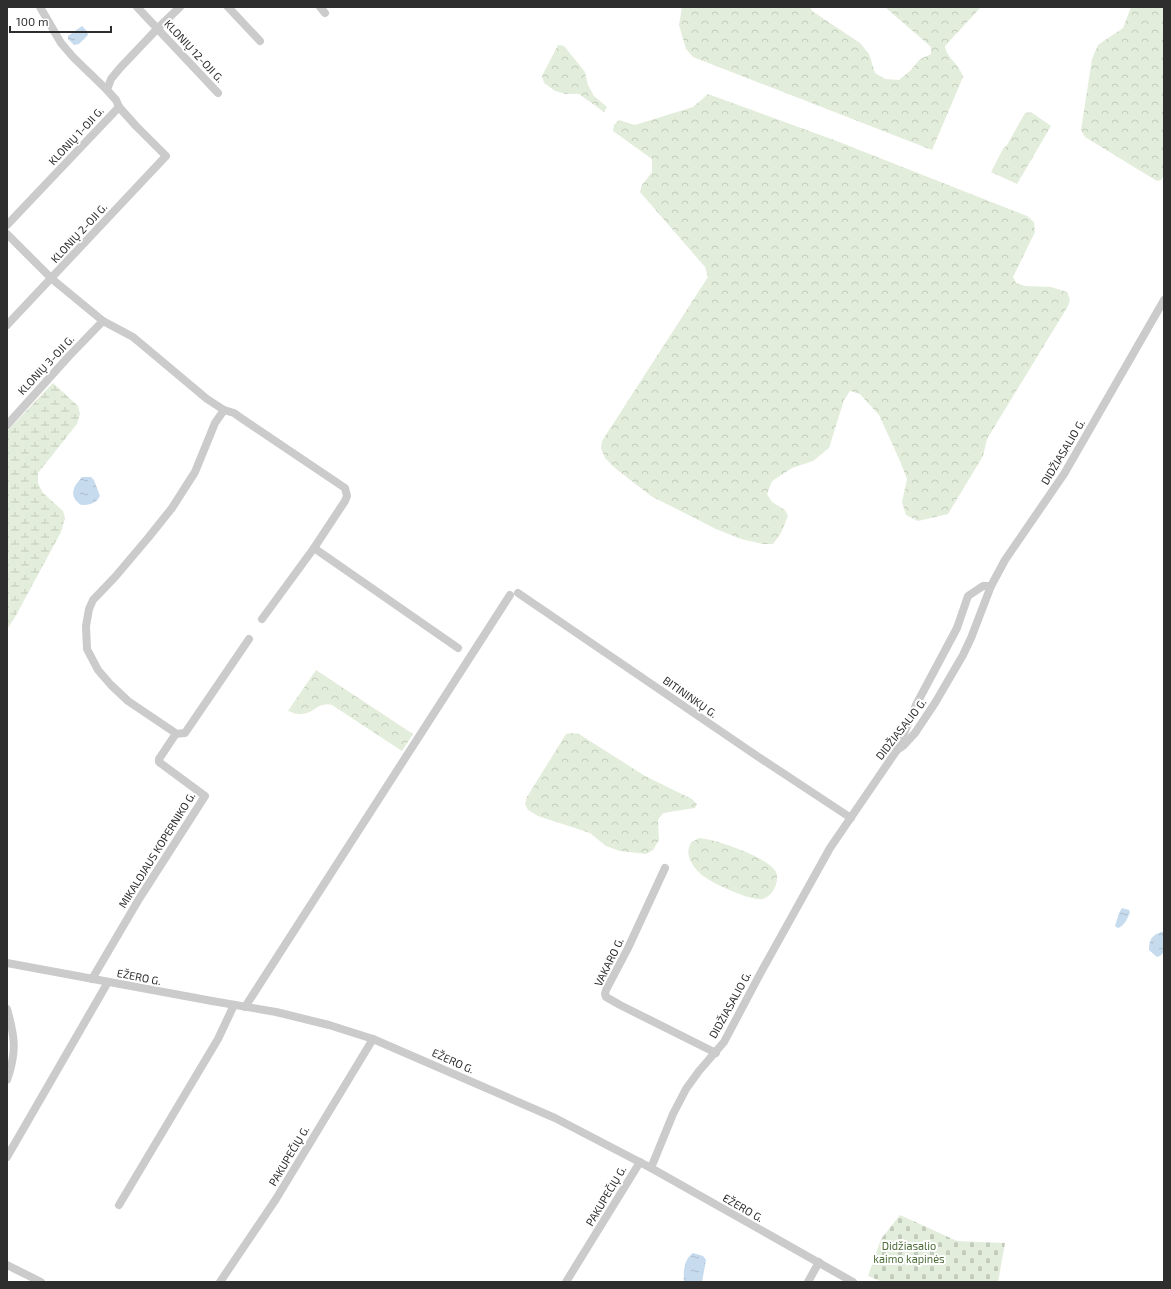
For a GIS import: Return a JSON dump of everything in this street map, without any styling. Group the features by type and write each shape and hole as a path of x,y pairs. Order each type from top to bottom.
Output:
{"street":[{"name":"KLONIŲ 1-OJI G.","path":"7,224 119,107 116,100 107,90 73,57 61,43 40,7"},
{"name":"KLONIŲ 12-OJI G.","path":"137,7 218,93"},
{"path":"107,90 111,79 120,68 180,7"},
{"path":"228,7 260,41"},
{"name":"KLONIŲ 2-OJI G.","path":"7,325 166,156 119,107"},
{"path":"7,234 52,278 103,321 133,337 207,399 224,410 234,413 345,488 345,501 314,548 262,619"},
{"name":"DIDŽIASALIO G.","path":"651,1168 673,1114 686,1090 699,1071 724,1042 830,848 897,750 903,746 915,733 935,704 968,644 991,586 1005,560 1064,474 1164,300"},
{"name":"KLONIŲ 3-OJI G.","path":"7,425 103,321"},
{"path":"224,410 215,423 195,472 172,508 148,538 93,600 89,609 86,626 87,649 98,670 111,685 128,701 175,734 185,733 249,639"},
{"path":"314,548 458,648"},
{"path":"897,750 916,705 958,628 968,596 983,586 991,586"},
{"name":"BITININKŲ G.","path":"245,1007 514,594 851,818"},
{"name":"MIKALOJAUS KOPERNIKO G.","path":"92,979 139,899 205,796 159,762 159,759 175,734"},
{"name":"VAKARO G.","path":"665,868 605,994 606,997 716,1053"},
{"name":"EŽERO G.","path":"7,963 276,1012 373,1039 555,1118 651,1168 853,1282"},
{"path":"7,1157 108,982"},
{"path":"119,1205 218,1039 234,1005"},
{"path":"7,1009 15,1042 14,1054 7,1080"},
{"name":"PAKUPEČIŲ G.","path":"220,1282 276,1199 373,1039"},
{"name":"PAKUPEČIŲ G.","path":"566,1282 640,1162"},
{"path":"808,1282 818,1262"},
{"path":"7,1265 41,1282"}],"green space":[{"path":"682,7 810,7 812,11 860,43 869,54 875,73 885,79 899,80 910,71 920,59 931,54 931,47 885,7 981,7 945,46 948,54 963,77 932,150 693,57 686,49 679,25"},
{"path":"1131,7 1164,7 1164,175 1161,180 1157,181 1085,137 1081,130 1092,59 1098,45 1123,28"},
{"path":"558,45 564,46 585,72 588,85 594,96 607,107 604,112 579,94 566,94 555,91 544,83 542,76"},
{"path":"708,94 834,140 1027,216 1034,222 1035,232 1013,277 1016,283 1025,286 1051,287 1067,292 1070,300 1068,306 987,439 983,456 948,514 918,521 906,515 902,502 907,479 900,461 879,415 860,394 850,391 844,400 829,448 813,461 792,468 772,481 767,494 772,502 785,510 788,516 781,533 773,544 763,544 741,539 716,529 651,496 615,468 605,458 601,448 602,441 708,277 705,267 640,192 642,185 652,172 652,159 613,131 614,125 619,120 635,125 693,107"},
{"path":"1031,112 1051,126 1017,184 991,172 1025,113"},
{"path":"53,383 78,406 80,414 77,424 38,473 38,483 43,493 63,511 65,518 61,532 14,619 7,629 7,431"},
{"path":"316,670 413,734 402,751 332,705 327,704 319,706 309,712 298,714 288,711"},
{"path":"566,734 579,734 645,776 692,799 697,804 695,808 663,813 658,820 659,840 653,850 646,854 620,851 606,846 590,833 538,816 528,810 525,804 527,797"},
{"path":"699,838 728,845 763,860 776,872 777,880 773,892 763,899 752,898 723,887 702,875 691,863 688,853 691,843"},
{"name":"Didžiasalio kaimo kapinės","path":"900,1215 957,1241 1005,1243 998,1282 883,1282 868,1276 881,1239"}],"water":[{"path":"82,26 87,31 88,35 79,44 74,45 68,39 68,36"},
{"path":"82,477 91,477 94,480 100,496 92,504 81,505 74,498 74,488"},
{"path":"1122,908 1129,910 1130,912 1124,924 1118,928 1115,926"},
{"path":"1164,932 1164,952 1157,957 1149,950 1149,944 1155,935"},
{"path":"693,1253 703,1256 706,1260 702,1282 684,1282 686,1262"}]}
